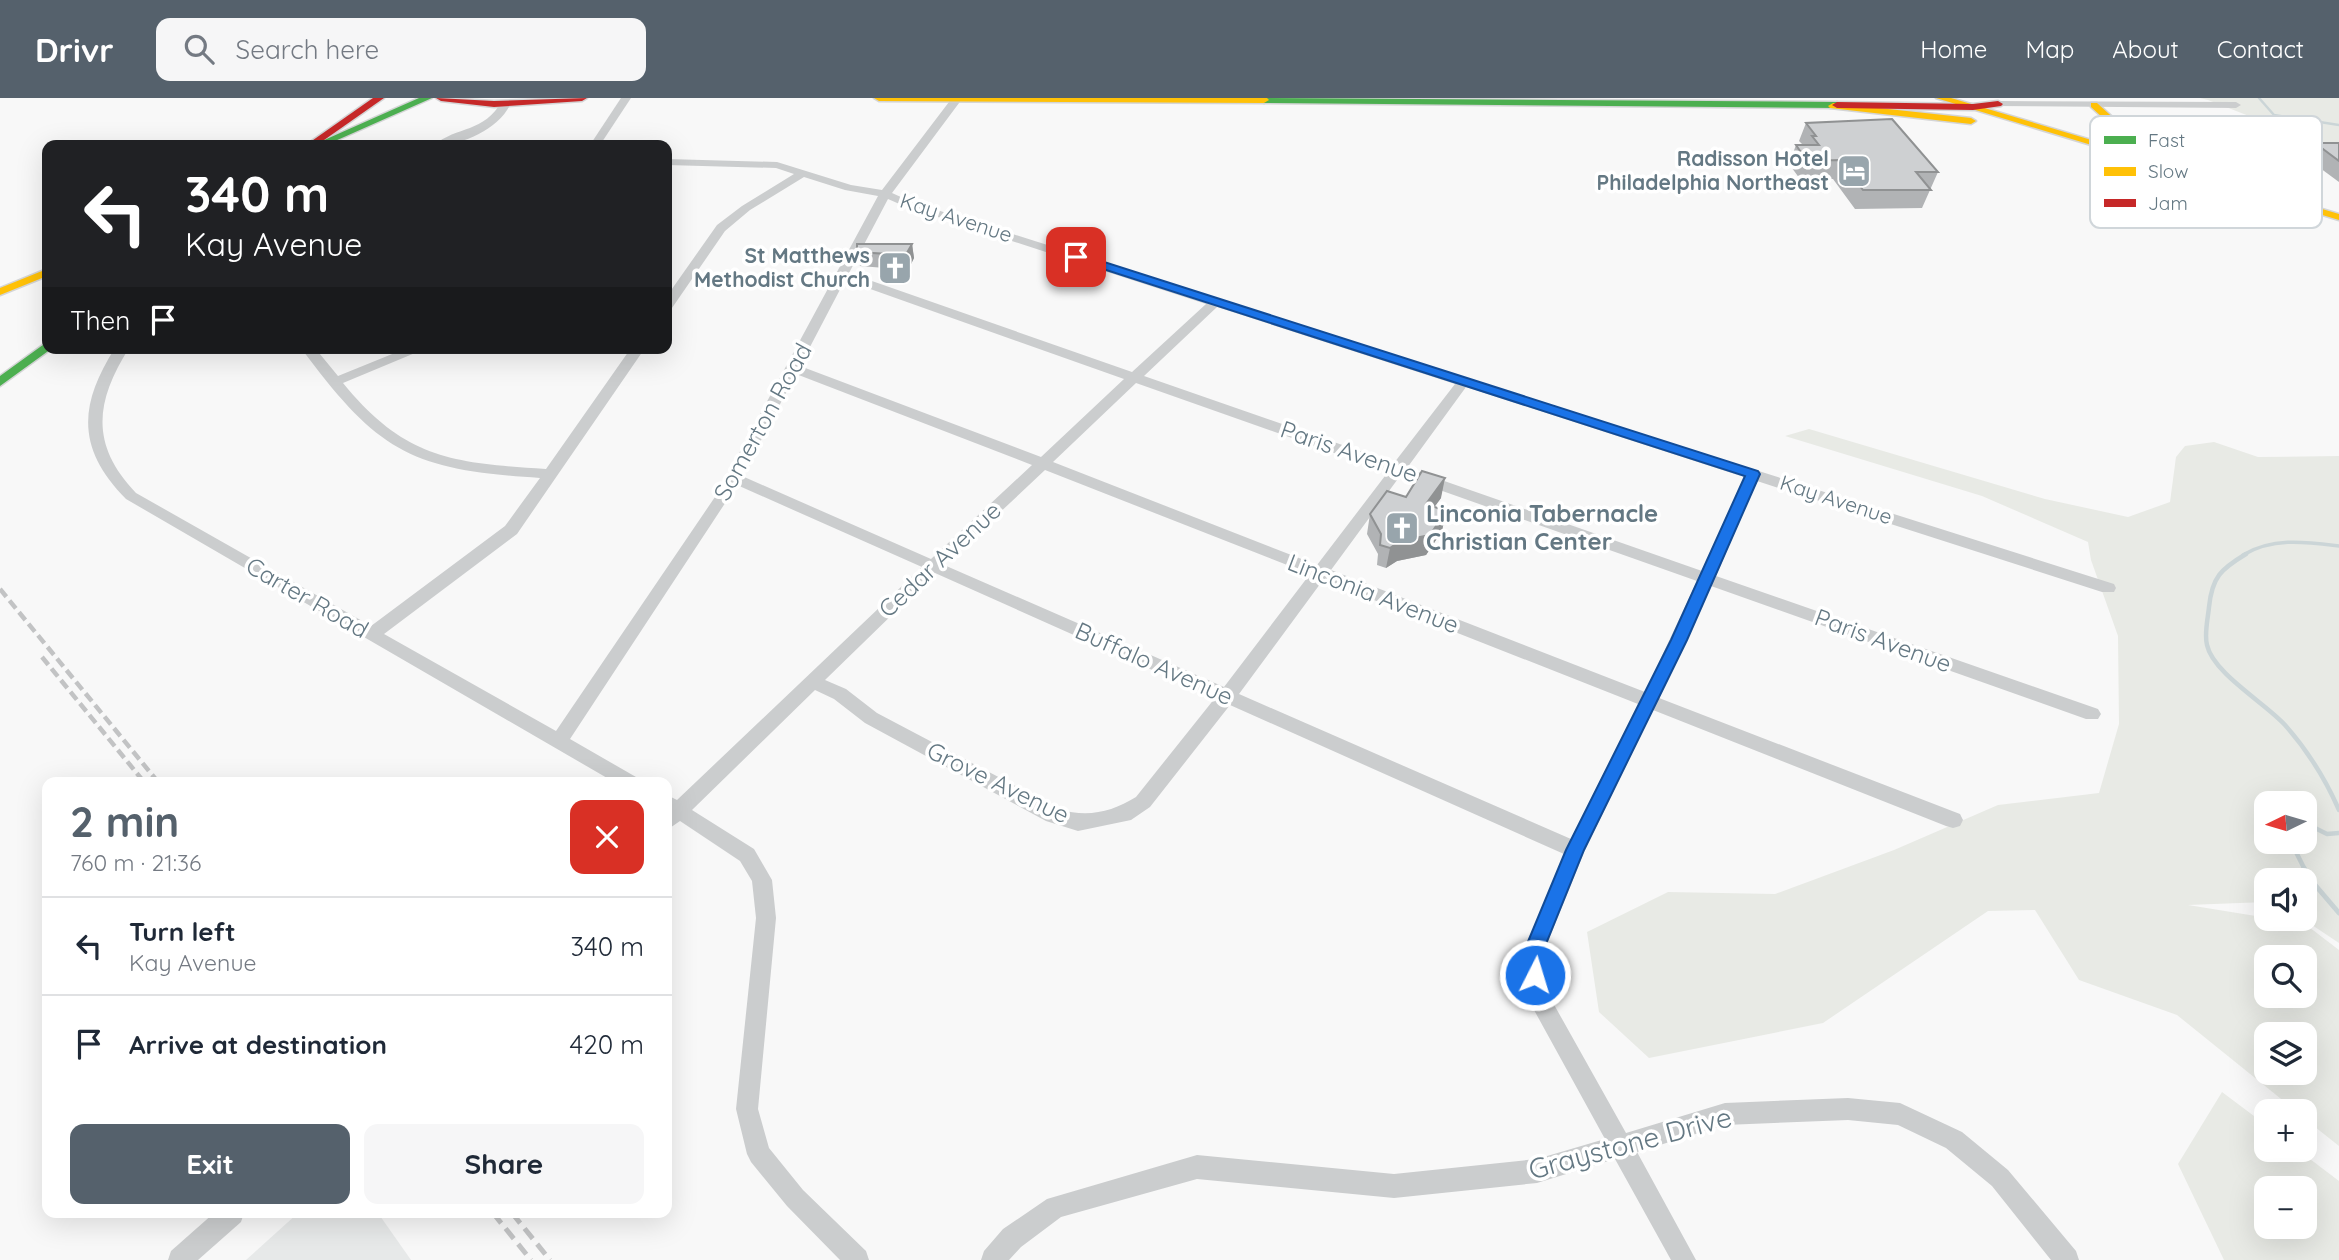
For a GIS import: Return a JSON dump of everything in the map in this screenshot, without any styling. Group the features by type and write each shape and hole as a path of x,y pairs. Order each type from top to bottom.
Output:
{"main road":[{"path":"313,140 364,98"},
{"path":"313,140 379,98"},
{"path":"383,117 402,106 409,98"},
{"path":"313,140 383,117 427,98"},
{"path":"313,140 442,98 468,104 582,98"},
{"path":"469,98 477,102 499,104"},
{"path":"879,98 1833,106 1962,102 2090,143"},
{"path":"1697,103 1907,100 1998,104 2090,131"},
{"path":"2094,105 2106,116"},
{"path":"1833,106 1987,124 2080,140"},
{"path":"2322,199 2339,204"},
{"path":"2322,213 2339,218"},
{"path":"0,281 42,263"},
{"path":"0,292 42,274"},
{"path":"0,362 42,341"},
{"path":"0,382 42,341"}],"street":[{"path":"598,140 626,98"},
{"name":"Somerton Road","path":"559,741 734,478 885,194 957,99"},
{"path":"1998,104 2094,105 2170,101 2236,105"},
{"path":"450,140 494,120 504,111 499,104"},
{"name":"Kay Avenue","path":"672,162 767,164 849,188 885,194 908,204 2108,588"},
{"path":"672,298 721,228 746,208 803,173"},
{"name":"Paris Avenue","path":"842,275 2092,714"},
{"name":"Cedar Avenue","path":"672,811 814,681 1216,301"},
{"name":"Carter Road","path":"118,354 100,385 94,418 101,458 110,476 146,507 620,777"},
{"path":"313,354 380,430 412,450 457,466 551,474"},
{"path":"336,381 404,354"},
{"path":"371,635 511,530 634,354"},
{"name":"Linconia Avenue","path":"793,368 861,392 1953,820"},
{"name":"Grove Avenue","path":"814,681 840,694 871,718 1053,815 1077,823 1124,814 1143,802 1227,696 1464,381"},
{"path":"1684,1260 1542,1003 1535,975 1537,944 1575,850 1649,701 1753,474"},
{"name":"Buffalo Avenue","path":"734,478 1575,850"},
{"path":"672,813 747,855 762,880 766,918 747,1109 759,1154 795,1198 857,1260"},
{"name":"Graystone Drive","path":"993,1260 1012,1238 1055,1207 1197,1167 1394,1186 1537,1171 1725,1114 1848,1109 1900,1114 1954,1140 2000,1178 2067,1260"},
{"path":"180,1260 226,1218"}],"shaded area":[{"path":"2200,98 2339,98 2339,151 2322,144 2322,116 2249,116"},
{"path":"1809,429 2045,499 2128,517 2170,502 2176,457 2185,446 2214,442 2258,457 2339,456 2339,943 2317,928 2317,868 2254,868 2254,902 2188,905 2254,916 2254,931 2314,931 2339,950 2339,1146 2317,1129 2317,1099 2281,1099 2264,1085 2317,1085 2317,1022 2254,1022 2254,1077 2177,1015 2079,980 2035,910 1988,911 1823,1023 1649,1058 1599,1012 1587,932 1668,892 1775,894 1894,850 1998,805 2099,793 2119,724 2118,636 2091,560 2088,542 1982,496 1785,436"},
{"path":"2222,1092 2254,1116 2254,1162 2314,1162 2339,1181 2339,1260 2224,1260 2178,1164"},
{"path":"292,1218 382,1218 411,1260 246,1260"}],"building":[{"name":"Radisson Hotel Philadelphia Northeast","path":"1892,119 1938,172 1916,172 1931,190 1863,190 1840,160 1807,161 1796,145 1819,145 1806,123"},
{"path":"2322,143 2339,143 2339,161 2322,148"},
{"path":"857,244 912,244 900,265 884,264 888,254 857,252"},
{"path":"1422,471 1445,478 1426,504 1446,511 1430,535 1400,541 1390,548 1380,545 1381,534 1370,514 1387,491 1406,497"}],"waterway":[{"path":"2259,98 2274,115 2280,116"},
{"path":"2322,122 2339,125"},
{"path":"2243,555 2254,549 2278,543 2302,542 2339,546"},
{"path":"2246,554 2224,569 2215,581 2210,597 2207,645 2211,656 2229,677 2285,725 2315,765 2339,810"},
{"path":"2317,829 2327,834 2339,833"},
{"path":"2297,854 2304,868"},
{"path":"2317,887 2339,913"}],"railway":[{"path":"0,589 154,777"},
{"path":"42,657 140,777"},
{"path":"497,1218 531,1260"},
{"path":"516,1218 550,1260"}],"traffic: fast":[{"path":"330,140 427,98"},
{"path":"1264,100 1837,105"},
{"path":"0,382 42,350"}],"traffic: slow":[{"path":"879,98 1264,100"},
{"path":"1941,98 2090,143"},
{"path":"2094,105 2106,116"},
{"path":"1833,106 1971,121"},
{"path":"2322,212 2339,217"},
{"path":"0,292 42,274"}],"traffic: jam":[{"path":"318,140 379,98"},
{"path":"441,98 494,104 582,98"},
{"path":"1837,105 1973,107 1998,104"}],"place":[{"name":"Radisson Hotel Philadelphia Northeast","path":"1854,171"},
{"name":"St Matthews Methodist Church","path":"895,268"},
{"name":"Linconia Tabernacle Christian Center","path":"1402,528"}],"route":[{"path":"1076,257 1753,474 1679,640 1575,850 1537,944 1535,975"}]}
